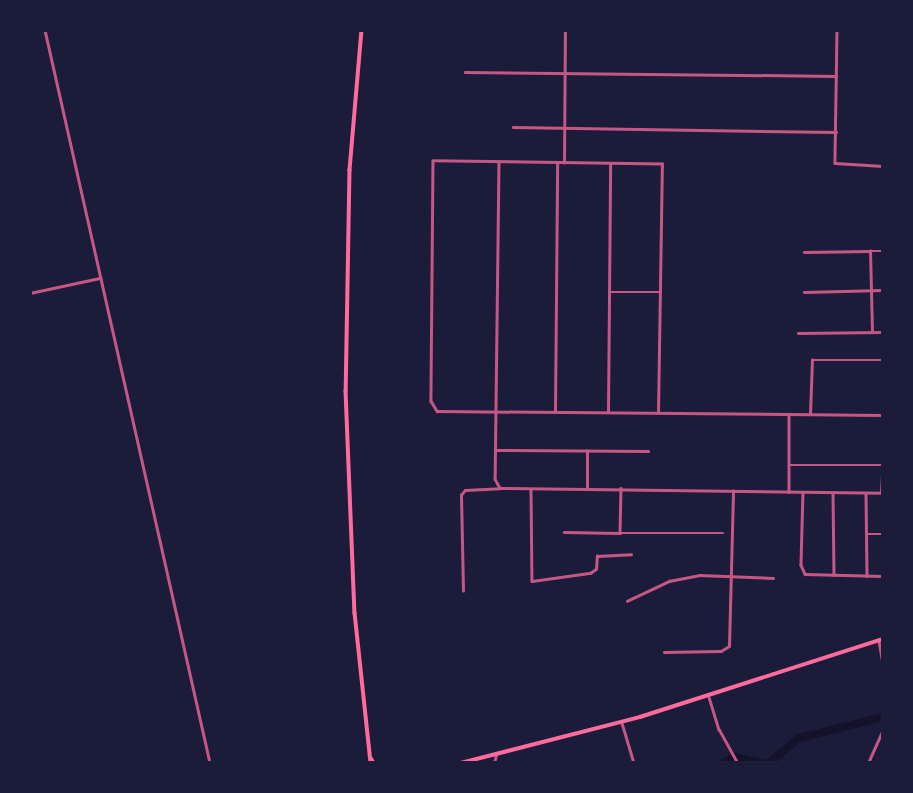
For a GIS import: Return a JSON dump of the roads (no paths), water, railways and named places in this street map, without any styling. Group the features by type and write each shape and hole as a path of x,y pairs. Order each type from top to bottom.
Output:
{"main road":[{"path":"362,30 350,170 346,391 355,613 372,761"},
{"path":"461,763 482,761 709,697 881,640"}],"street":[{"path":"45,30 210,763"},
{"path":"564,163 565,30"},
{"path":"837,30 835,163 883,166"},
{"path":"465,72 836,76"},
{"path":"513,127 836,132"},
{"path":"658,413 662,164 433,161 431,401 437,411 810,415 883,415"},
{"path":"499,162 496,450 500,488"},
{"path":"555,412 558,163"},
{"path":"608,412 610,163"},
{"path":"870,251 872,332"},
{"path":"804,252 883,251"},
{"path":"30,293 100,278"},
{"path":"804,292 883,290"},
{"path":"609,292 661,292"},
{"path":"798,333 883,331"},
{"path":"883,344 883,369"},
{"path":"810,415 813,360 882,360"},
{"path":"789,414 789,492"},
{"path":"496,450 648,452"},
{"path":"587,451 587,488"},
{"path":"463,591 461,495 465,490 621,488 882,493 883,458"},
{"path":"789,465 881,466"},
{"path":"620,533 621,488"},
{"path":"531,489 532,581 590,573 596,569 597,556 631,554"},
{"path":"664,652 721,651 729,646 733,491"},
{"path":"803,492 802,570 810,575 883,576"},
{"path":"834,493 834,575"},
{"path":"866,493 867,576"},
{"path":"564,532 723,533"},
{"path":"867,534 883,534"},
{"path":"627,601 675,579 773,578"},
{"path":"881,640 883,663"},
{"path":"709,697 719,729 734,750 738,763"},
{"path":"622,722 634,763"},
{"path":"869,763 883,730"},
{"path":"494,763 496,755"}],"waterway":[{"path":"769,763 799,738 883,717"},
{"path":"723,763 734,757 763,763"}]}
